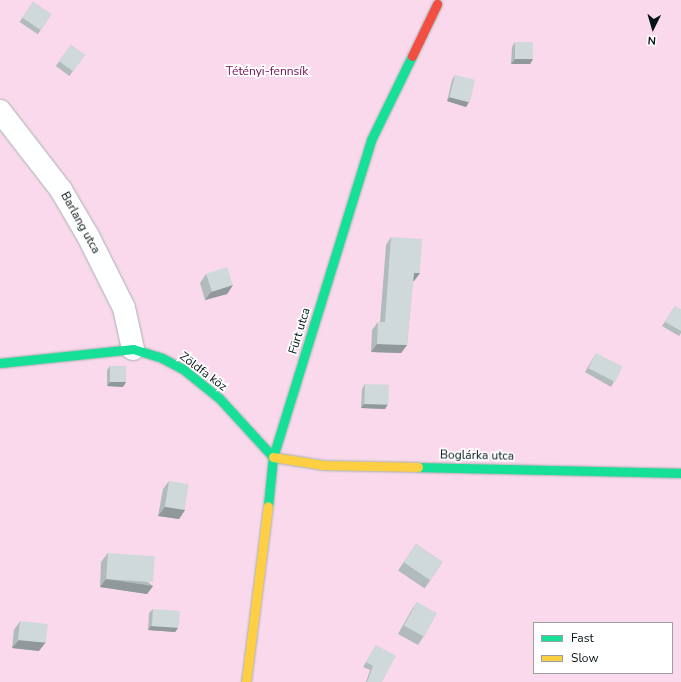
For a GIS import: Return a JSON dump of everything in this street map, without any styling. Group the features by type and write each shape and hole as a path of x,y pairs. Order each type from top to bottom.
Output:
{"street":[{"name":"Fürt utca","path":"246,682 253,648 273,457 371,140 437,4"},
{"name":"Barlang utca","path":"0,111 61,190 88,236 124,308 133,349"},
{"name":"Zöldfa köz","path":"0,363 133,349 183,369 230,408 273,457"},
{"name":"Boglárka utca","path":"273,457 323,465 681,473"}],"green space":[{"name":"Tétényi-fennsík","path":"0,0 681,0 681,682 0,682"}],"building":[{"path":"33,2 51,14 41,30 22,18"},
{"path":"515,42 533,42 533,59 515,59"},
{"path":"71,45 85,55 73,71 59,61"},
{"path":"455,75 475,80 470,102 449,97"},
{"path":"391,237 422,239 420,273 414,273 407,345 377,344 378,322 385,322"},
{"path":"227,267 233,285 212,292 206,274"},
{"path":"675,306 681,310 681,331 665,322"},
{"path":"596,353 623,367 615,382 588,368"},
{"path":"110,366 126,366 126,382 110,382"},
{"path":"365,384 389,385 388,405 364,404"},
{"path":"169,481 189,484 185,510 165,507"},
{"path":"416,544 443,562 430,580 404,562"},
{"path":"108,553 155,556 153,582 106,579"},
{"path":"417,602 437,613 424,637 404,626"},
{"path":"153,609 180,611 179,628 152,626"},
{"path":"20,621 48,624 46,643 18,640"},
{"path":"376,645 396,656 382,682 367,682 373,666 366,662"}],"traffic: fast":[{"path":"268,506 273,457 371,140 412,56"},
{"path":"0,363 133,349 162,358 183,369 219,398 273,457"},
{"path":"418,467 681,473"}],"traffic: slow":[{"path":"273,457 323,465 418,467"},
{"path":"246,682 268,506"}],"traffic: jam":[{"path":"412,56 437,4"}]}
